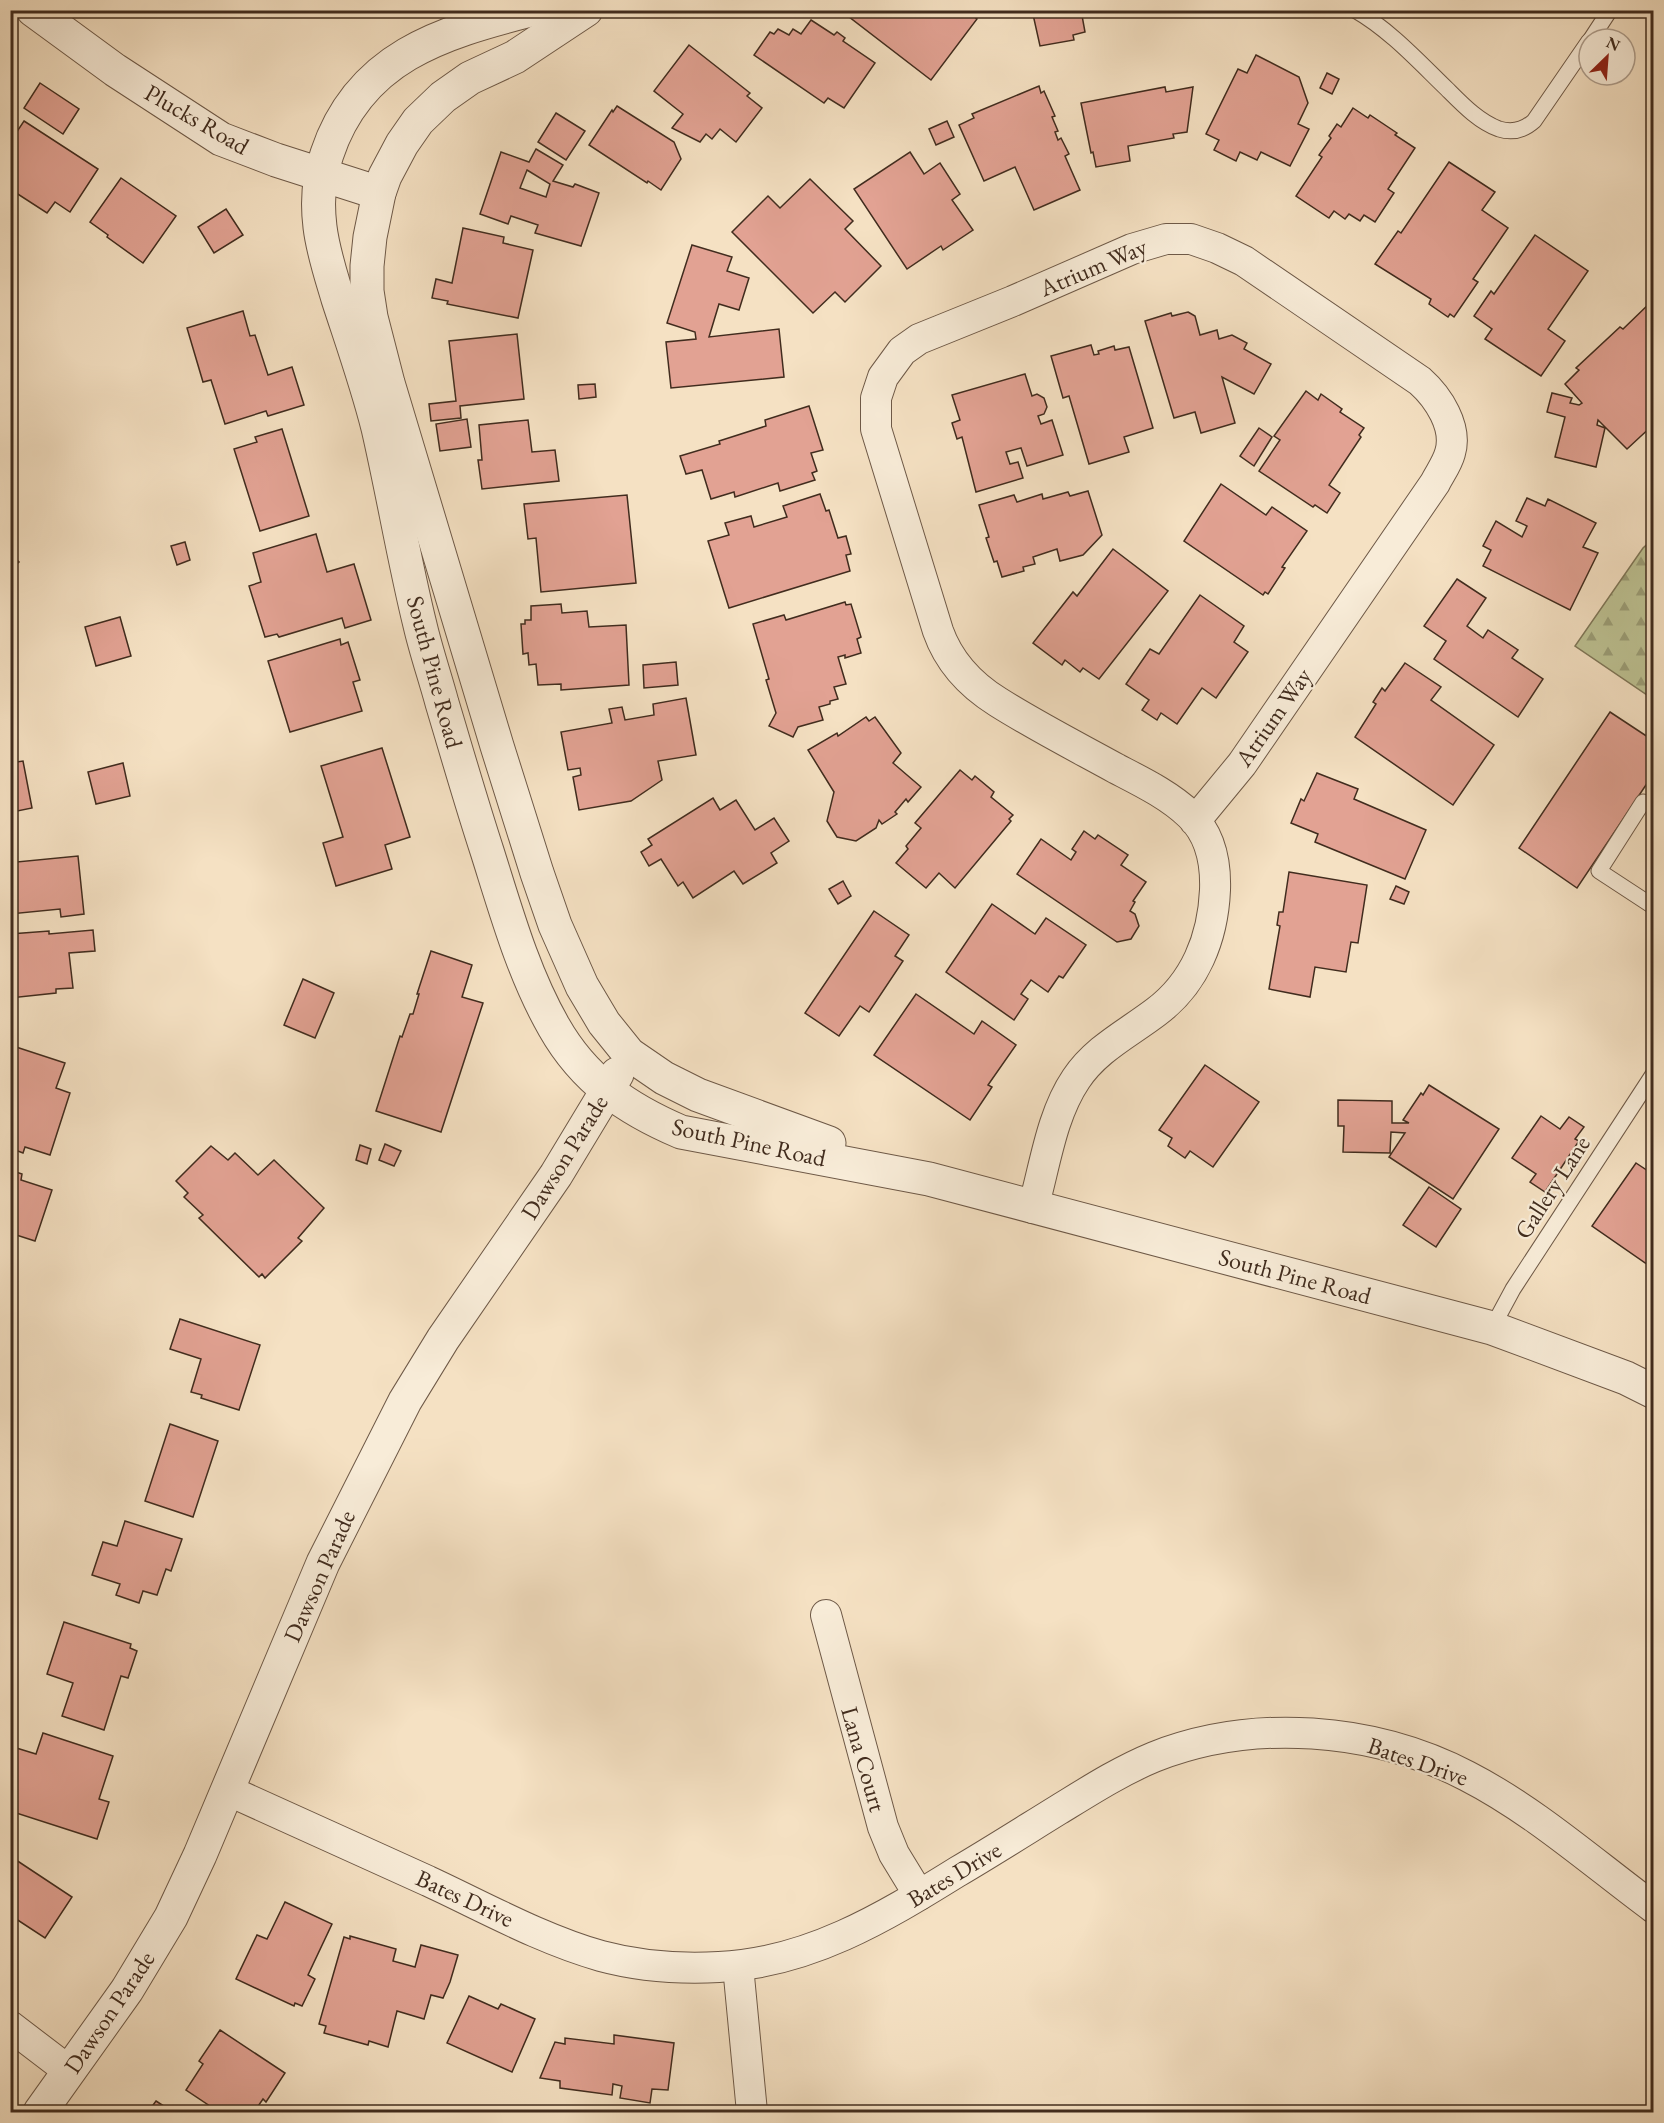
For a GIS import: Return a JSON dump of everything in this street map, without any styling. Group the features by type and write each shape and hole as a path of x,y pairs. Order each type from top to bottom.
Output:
{"street":[{"name":"Plucks Road","path":"33,10 125,77 221,139 322,176 379,193"},
{"name":"South Pine Road","path":"530,10 437,38 379,73 348,107 337,126 325,158 319,200 324,252 374,414 394,495 420,627 506,912 540,1001 555,1030 577,1061 606,1091 647,1118 681,1132 930,1179"},
{"name":"South Pine Road","path":"586,10 515,57 470,78 443,97 418,121 402,144 379,193 370,237 367,291 388,382 533,862 555,925 582,986 604,1023 629,1054 664,1078 698,1095 930,1179 1492,1328 1626,1377 1653,1392"},
{"name":"Atrium Way","path":"1033,1208 1059,1115 1076,1080 1098,1053 1158,1011 1175,994 1191,974 1202,954 1212,919 1214,873 1211,849 1195,821 1166,796 1021,717 986,695 960,670 946,652 876,429 879,387 888,368 902,351 919,339 1132,249 1154,241 1179,238 1202,242 1244,261 1420,381 1429,389 1443,410 1452,442 1447,461 1435,483 1242,764 1195,821"},
{"name":"Dawson Parade","path":"40,2112 127,1990 162,1934 184,1890 323,1563 405,1401 448,1332 556,1175 629,1054"},
{"name":"Lana Court","path":"826,1615 883,1827 894,1854 919,1895"},
{"name":"Bates Drive","path":"227,1790 534,1930 599,1955 684,1968 738,1966 779,1959 821,1946 856,1930 919,1895 1104,1782 1156,1757 1217,1740 1257,1734 1293,1733 1345,1738 1392,1747 1465,1775 1531,1815 1653,1908"},
{"path":"738,1966 752,2112"},
{"path":"10,2026 69,2070"}],"lane":[{"path":"1355,10 1404,48 1473,113 1498,129 1521,130 1534,121 1577,59"},
{"path":"1599,27 1610,10"},
{"path":"1643,802 1599,872 1653,908"},
{"name":"Gallery Lane","path":"1492,1328 1513,1288 1653,1073"}],"green space":[{"path":"1653,539 1653,699 1575,646 1643,548"}],"building":[{"path":"846,10 965,10 977,19 931,80 844,13"},
{"path":"1032,10 1081,10 1085,32 1073,35 1074,40 1040,46"},
{"path":"811,20 834,35 837,32 845,38 843,41 875,63 844,108 828,98 824,103 754,55 770,32 774,34 778,29 789,35 793,29 801,34"},
{"path":"689,45 750,93 747,96 762,108 736,142 720,129 712,139 706,134 700,142 672,128 683,114 654,91"},
{"path":"1256,55 1299,77 1308,103 1298,124 1309,129 1290,166 1261,152 1257,160 1240,152 1236,161 1214,150 1219,140 1206,134 1238,69 1247,73"},
{"path":"1327,73 1339,79 1332,94 1320,88"},
{"path":"40,83 79,109 63,134 24,108"},
{"path":"1039,86 1041,93 1044,91 1055,116 1052,117 1058,131 1055,132 1058,140 1061,138 1069,154 1065,156 1080,190 1034,210 1015,167 984,181 959,125 974,118 972,114"},
{"path":"1165,87 1166,92 1193,87 1187,132 1173,134 1174,138 1128,146 1130,161 1096,167 1081,103"},
{"path":"617,106 674,142 681,159 661,190 589,145"},
{"path":"1353,108 1368,118 1370,115 1415,148 1388,189 1394,193 1375,222 1364,215 1360,221 1349,214 1345,219 1334,211 1329,218 1296,196 1322,157 1319,155 1331,138 1329,136 1337,124 1341,127"},
{"path":"556,113 585,131 566,160 538,142"},
{"path":"24,121 98,169 70,212 55,202 47,213 10,189 10,142"},
{"path":"947,121 954,137 936,145 929,129"},
{"path":"536,149 563,165 553,181 573,187 575,184 599,193 581,246 535,233 538,225 511,216 508,224 480,214 501,152 529,162","holes":["527,170 550,184 546,197 520,188"]},
{"path":"910,152 924,174 940,163 960,194 952,200 973,230 943,250 941,246 907,269 854,189"},
{"path":"1449,162 1495,192 1482,210 1508,228 1473,279 1478,282 1454,317 1450,314 1448,317 1429,304 1431,299 1375,264 1398,231 1401,233"},
{"path":"121,178 176,216 143,263 90,222"},
{"path":"810,179 853,221 845,229 881,266 845,302 835,292 813,313 732,232 768,196 780,208"},
{"path":"226,209 243,235 214,253 198,227"},
{"path":"463,228 504,237 503,243 533,250 518,318 447,304 448,301 432,298 436,279 452,283"},
{"path":"1535,235 1588,271 1548,329 1565,341 1541,376 1485,339 1492,329 1474,316 1491,291 1494,294"},
{"path":"692,245 732,257 727,271 749,278 739,310 719,304 709,337 779,329 784,377 671,388 666,342 696,339 695,332 667,323"},
{"path":"1652,301 1654,303 1654,424 1627,449 1598,420 1597,425 1605,428 1596,467 1555,457 1565,417 1547,412 1552,393 1572,398 1570,403 1579,405 1582,403 1565,384 1579,370 1576,368 1620,327 1623,329"},
{"path":"243,311 250,336 255,335 268,375 292,367 304,405 268,416 266,411 225,424 211,380 203,382 187,328"},
{"path":"1188,312 1195,316 1200,335 1217,330 1219,339 1232,335 1247,343 1244,349 1271,364 1254,394 1222,377 1235,423 1201,433 1195,412 1174,418 1145,321 1171,313 1172,316"},
{"path":"517,334 524,399 460,406 461,418 431,421 429,404 456,401 449,341"},
{"path":"1091,345 1094,355 1099,354 1098,351 1114,346 1115,350 1129,347 1153,428 1124,437 1129,452 1089,464 1069,396 1063,398 1051,356"},
{"path":"1025,374 1032,396 1037,394 1044,398 1047,407 1044,414 1038,416 1041,424 1052,420 1063,455 1027,466 1021,448 1006,452 1010,464 1018,462 1023,478 976,492 962,437 957,439 952,423 960,420 952,395"},
{"path":"595,384 596,397 579,399 578,385"},
{"path":"1306,391 1318,400 1321,394 1342,409 1340,412 1364,428 1359,435 1361,437 1329,485 1340,493 1327,513 1315,505 1313,507 1259,471 1280,440 1274,436"},
{"path":"809,406 823,450 811,453 817,471 812,473 815,480 780,491 778,483 735,497 734,492 711,499 702,470 686,474 680,456 720,444 719,441 766,426 765,420"},
{"path":"467,419 471,447 440,451 436,424"},
{"path":"528,420 532,452 555,450 559,481 482,489 478,460 482,460 479,425"},
{"path":"1259,428 1272,437 1254,466 1240,456"},
{"path":"282,429 309,516 260,531 234,449 257,442 255,437"},
{"path":"1221,484 1266,515 1272,507 1307,531 1282,567 1285,568 1268,594 1265,592 1263,595 1184,541"},
{"path":"1088,491 1102,535 1083,555 1060,561 1057,549 1033,557 1035,564 1023,567 1024,571 1002,577 986,538 989,537 979,505 1014,495 1017,502 1042,494 1043,499 1068,492 1070,496"},
{"path":"820,494 826,511 829,510 838,538 846,536 851,554 846,555 850,571 729,608 708,541 729,535 725,523 751,516 754,527 787,517 783,506"},
{"path":"627,495 636,583 541,592 536,538 528,539 524,504"},
{"path":"1527,498 1545,506 1548,499 1596,523 1583,547 1598,553 1570,610 1483,566 1491,550 1483,546 1496,521 1522,537 1527,526 1516,521"},
{"path":"316,534 327,572 354,564 371,620 345,628 342,618 279,637 277,634 265,637 249,586 261,582 253,553"},
{"path":"185,542 190,560 177,565 171,546"},
{"path":"1113,549 1168,591 1099,679 1083,668 1080,672 1065,660 1062,665 1033,643 1073,592 1077,596"},
{"path":"10,553 19,562 10,570"},
{"path":"1457,579 1486,598 1467,626 1483,638 1488,630 1518,650 1512,658 1543,679 1518,717 1434,659 1446,641 1424,626"},
{"path":"1200,595 1244,626 1234,642 1248,652 1216,698 1202,688 1177,724 1161,713 1157,720 1142,710 1149,700 1126,684 1150,649 1159,654"},
{"path":"845,602 846,605 851,604 861,637 857,639 861,653 845,658 845,655 838,657 846,684 834,687 838,699 819,707 823,720 798,727 793,737 769,726 776,713 753,624 784,615 786,620"},
{"path":"561,604 562,613 587,611 589,627 626,625 629,685 561,690 561,684 538,685 536,664 529,665 528,653 523,654 521,624 525,624 525,620 531,620 531,606"},
{"path":"120,617 131,656 96,666 85,627"},
{"path":"340,639 341,645 348,642 360,680 353,682 362,711 290,732 268,661"},
{"path":"676,662 678,685 644,688 643,665"},
{"path":"1405,663 1441,687 1431,700 1494,745 1453,805 1355,737 1376,704 1373,702 1382,688 1385,691"},
{"path":"686,698 696,755 658,761 662,780 631,801 579,810 573,777 581,775 580,768 568,770 561,732 612,723 609,709 622,707 625,720 654,715 653,704"},
{"path":"1610,712 1654,741 1654,773 1577,888 1519,848"},
{"path":"866,717 869,721 875,717 901,753 893,763 921,787 908,802 906,799 895,812 897,814 882,824 879,820 876,828 856,841 837,837 827,821 834,792 808,750 837,733 838,736"},
{"path":"382,748 410,837 385,845 392,869 336,886 323,843 343,837 321,766"},
{"path":"23,761 32,808 12,812 13,819 10,819 10,763"},
{"path":"123,763 130,796 96,804 88,772"},
{"path":"960,770 972,780 975,776 994,792 991,797 1013,815 1009,819 1011,821 955,888 939,873 926,888 896,863 921,828 915,823"},
{"path":"1317,773 1358,789 1354,799 1426,830 1405,879 1315,842 1318,834 1291,823 1301,799 1304,801"},
{"path":"713,798 720,810 736,800 755,830 774,818 789,841 771,853 777,863 743,884 734,871 693,898 683,882 678,886 661,859 649,866 641,852 652,845 648,839"},
{"path":"1084,831 1095,839 1098,835 1128,855 1121,865 1146,882 1133,901 1135,902 1130,911 1135,914 1139,926 1131,939 1117,942 1017,874 1041,839 1071,860 1076,852 1072,849"},
{"path":"78,856 84,914 61,917 60,909 10,914 10,858 16,858 17,862"},
{"path":"1289,872 1367,885 1358,943 1351,942 1346,972 1315,967 1310,997 1269,989 1280,926 1277,925 1279,912 1283,912"},
{"path":"843,881 851,896 838,904 829,889"},
{"path":"1396,886 1409,892 1404,904 1390,899"},
{"path":"992,904 1035,934 1046,918 1086,945 1063,978 1059,976 1048,992 1031,980 1021,994 1028,999 1014,1020 946,972"},
{"path":"874,911 909,935 895,956 903,961 869,1012 860,1006 839,1036 805,1013"},
{"path":"93,930 95,951 69,953 73,988 56,989 56,993 10,998 10,934 49,931 49,934"},
{"path":"431,951 472,965 462,997 483,1003 441,1132 376,1111 400,1036 402,1037 410,1014 413,1014"},
{"path":"303,979 334,993 315,1038 284,1025"},
{"path":"916,994 974,1034 982,1021 1016,1045 988,1085 992,1087 970,1120 874,1055"},
{"path":"10,1045 65,1063 56,1088 70,1093 50,1155 25,1147 23,1153 10,1148"},
{"path":"1205,1065 1259,1102 1213,1167 1190,1151 1185,1158 1168,1146 1172,1138 1159,1130"},
{"path":"1429,1085 1499,1129 1453,1199 1389,1157 1405,1133 1391,1132 1390,1153 1343,1152 1344,1126 1338,1126 1338,1100 1392,1101 1392,1123 1409,1123 1403,1120"},
{"path":"1541,1116 1560,1129 1569,1117 1584,1127 1575,1139 1579,1141 1545,1192 1530,1182 1536,1174 1512,1158"},
{"path":"385,1144 401,1151 394,1166 379,1160"},
{"path":"360,1145 371,1149 367,1164 356,1160"},
{"path":"211,1146 228,1160 235,1153 258,1175 274,1160 324,1208 298,1238 302,1241 265,1278 262,1274 259,1277 199,1218 203,1215 184,1197 188,1193 176,1181"},
{"path":"1636,1163 1654,1175 1654,1269 1592,1226"},
{"path":"10,1170 22,1174 21,1180 52,1190 35,1241 10,1233"},
{"path":"1429,1187 1461,1209 1436,1247 1403,1225"},
{"path":"180,1319 260,1345 239,1410 201,1398 202,1395 191,1392 201,1359 170,1349"},
{"path":"170,1424 218,1441 193,1517 145,1501"},
{"path":"125,1521 182,1539 171,1571 166,1569 157,1595 143,1591 139,1603 116,1595 120,1584 92,1575 103,1542 117,1546"},
{"path":"64,1622 131,1644 130,1648 137,1651 128,1678 121,1676 104,1730 62,1716 73,1683 47,1674"},
{"path":"43,1733 113,1756 99,1799 109,1802 97,1839 10,1811 10,1746 36,1754"},
{"path":"10,1856 72,1897 45,1938 10,1915"},
{"path":"285,1902 332,1924 308,1975 315,1979 302,2006 295,2003 294,2006 236,1979 257,1935 267,1939"},
{"path":"350,1936 396,1949 393,1961 415,1967 421,1945 458,1955 443,1998 431,1995 424,2019 397,2011 388,2047 369,2041 368,2045 324,2033 326,2026 319,2024 344,1937 350,1939"},
{"path":"469,1996 498,2009 501,2004 535,2019 512,2072 447,2043"},
{"path":"220,2030 285,2073 266,2102 263,2099 254,2112 219,2112 186,2090 203,2064 199,2061"},
{"path":"614,2035 674,2043 668,2090 652,2089 650,2103 620,2098 622,2086 613,2084 612,2095 560,2088 560,2081 540,2078 555,2042 565,2044 565,2038 614,2044"},
{"path":"156,2101 173,2112 148,2112"}]}
